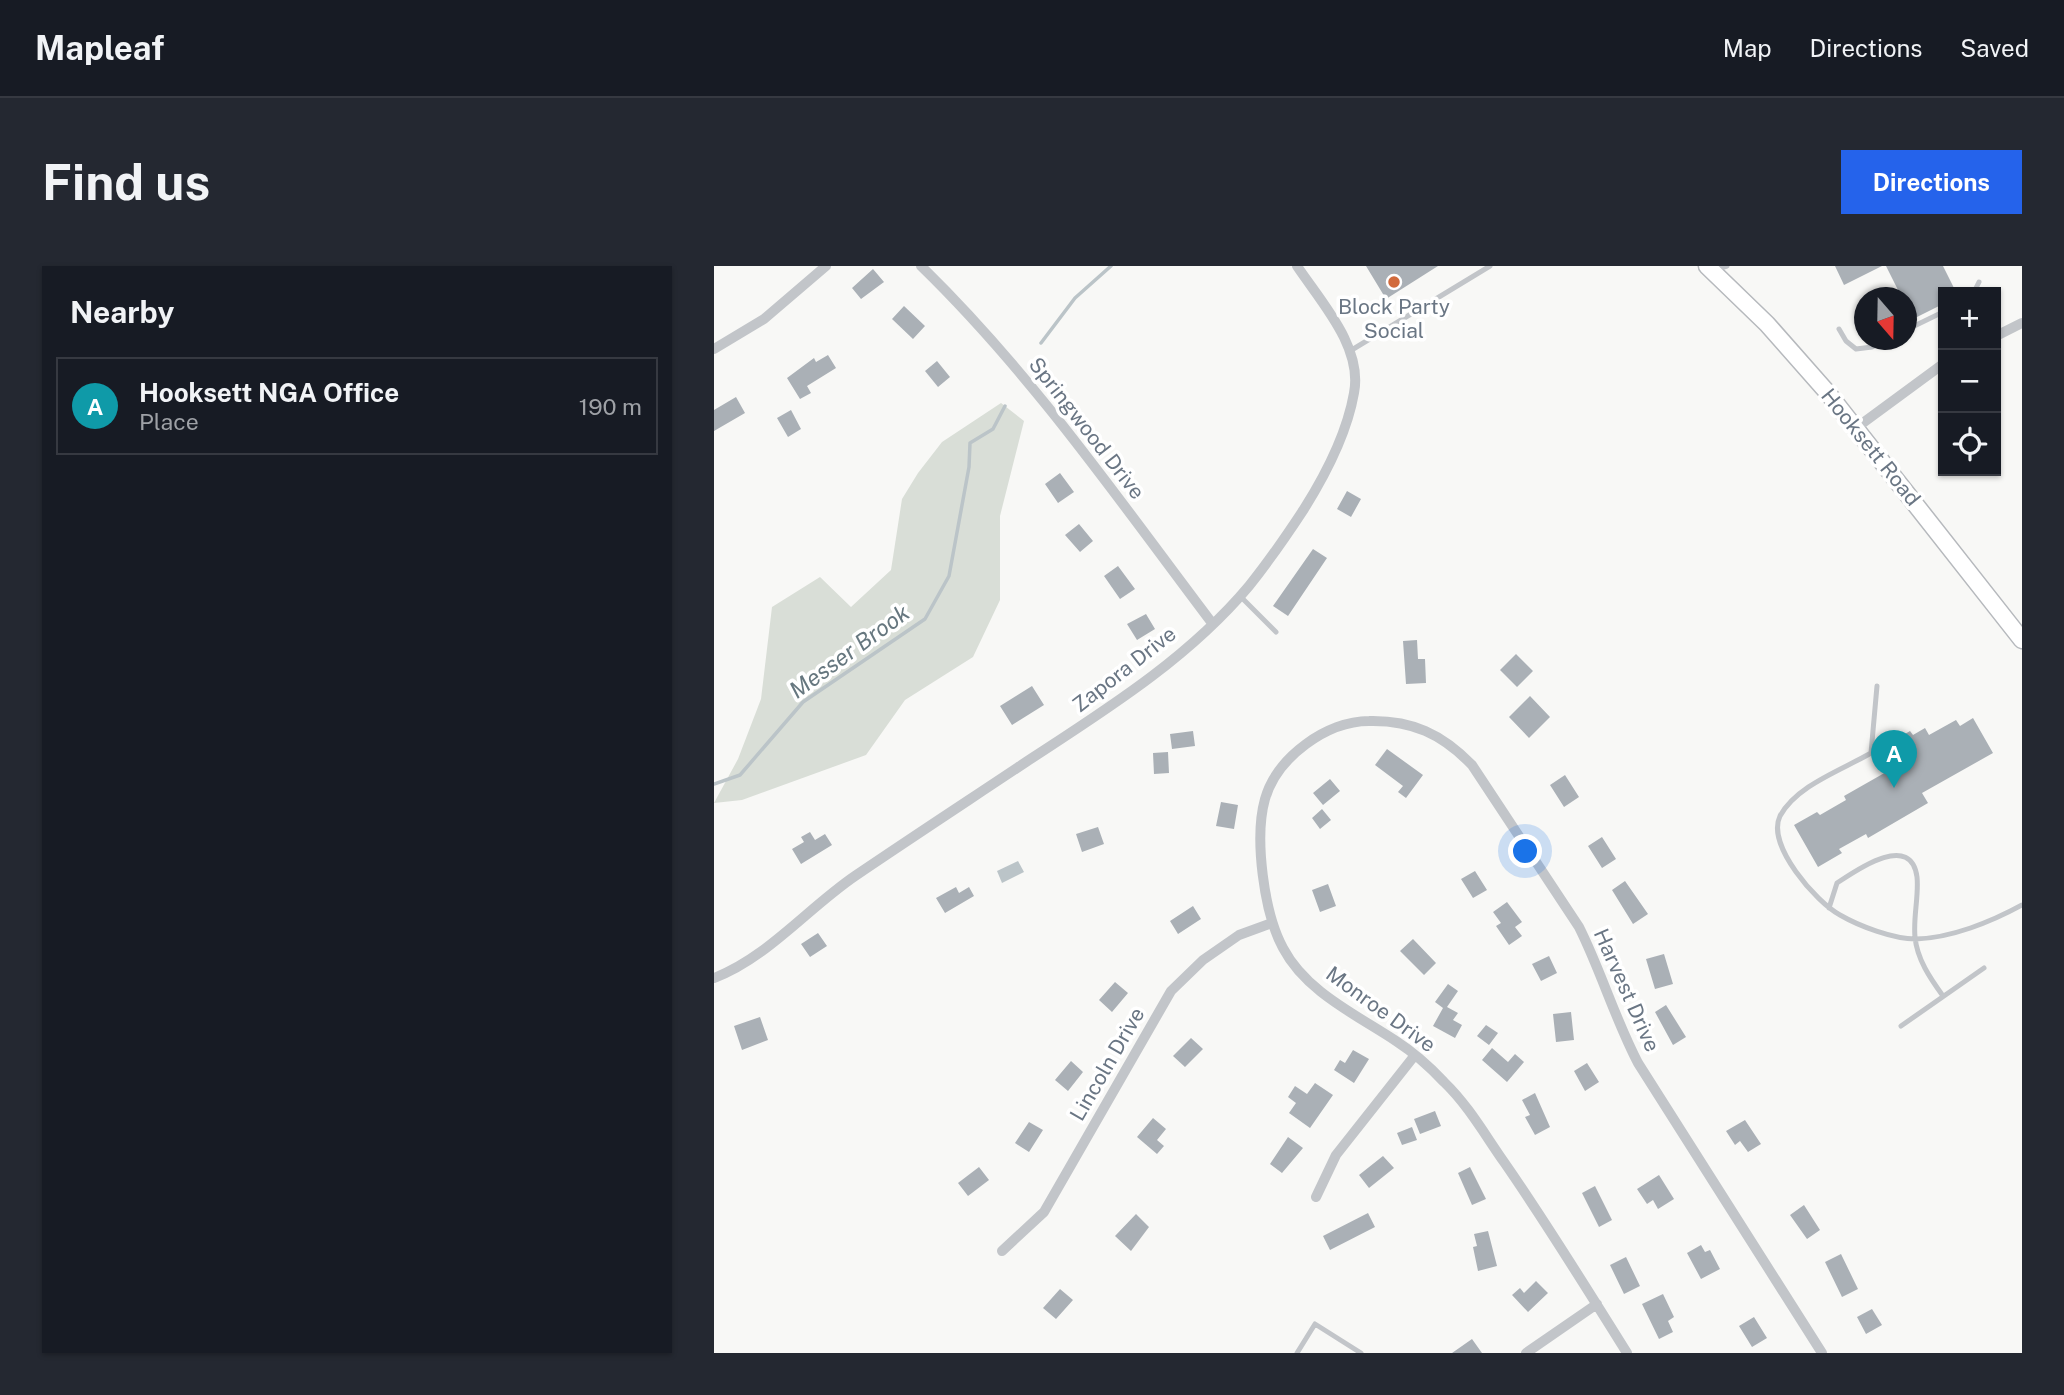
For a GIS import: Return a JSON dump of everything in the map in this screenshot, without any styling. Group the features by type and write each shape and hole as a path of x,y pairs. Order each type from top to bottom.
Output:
{"main road":[{"name":"Hooksett Road","path":"1716,268 1856,428 2022,640"}],"street":[{"path":"714,349 764,319 827,266"},
{"name":"Springwood Drive","path":"921,266 1027,380 1076,440 1212,623"},
{"name":"Zapora Drive","path":"714,978 757,952 851,878 1101,713 1149,677 1240,596 1284,540 1329,463 1355,392 1350,351 1297,266"},
{"path":"2001,334 2022,323"},
{"path":"1856,428 1938,369"},
{"name":"Monroe Drive","path":"1425,729 1396,722 1352,723 1324,733 1299,750 1279,771 1265,798 1261,827 1262,857 1272,923 1290,960 1310,982 1415,1055 1446,1083 1465,1106 1542,1217 1627,1353"},
{"name":"Harvest Drive","path":"1425,729 1451,744 1472,765 1578,927 1592,953 1618,1023 1638,1063 1822,1353"},
{"name":"Lincoln Drive","path":"1002,1251 1044,1212 1171,991 1203,960 1239,935 1272,923"},
{"path":"1316,1197 1336,1155 1415,1055"},
{"path":"1525,1353 1597,1304"}],"lane":[{"path":"1350,351 1490,266"},
{"path":"1976,287 1979,282"},
{"path":"1917,325 1938,314"},
{"path":"1839,329 1846,341 1854,347"},
{"path":"1240,596 1276,632"},
{"path":"1877,686 1871,753 1801,793 1781,815 1777,827 1780,844 1792,866 1829,908 1865,925 1915,939 1985,923 2022,905"},
{"path":"1829,908 1837,883 1883,856 1898,855 1911,863 1917,875 1915,939 1927,973 1943,996"},
{"path":"1901,1026 1984,968"},
{"path":"1297,1353 1315,1324 1361,1353"}],"shaded area":[{"path":"1001,403 1024,421 1000,516 1000,600 973,657 905,700 866,755 742,800 714,803 738,759 761,699 772,607 820,577 851,607 891,570 902,499 918,473 942,442"},
{"path":"1018,861 1024,872 1002,883 997,871"}],"building":[{"name":"Block Party Social","path":"1366,266 1438,266 1386,299"},
{"path":"1835,266 1882,266 1844,285"},
{"path":"1886,266 1943,266 1954,287 1938,287 1938,306 1917,317 1917,287 1896,287"},
{"path":"873,269 884,282 861,299 852,288"},
{"path":"904,306 925,326 913,339 892,319"},
{"path":"828,355 836,368 807,386 811,393 800,399 787,378 814,358 816,362"},
{"path":"937,361 950,377 938,387 925,371"},
{"path":"736,397 745,413 714,431 714,410"},
{"path":"791,410 801,429 788,437 777,418"},
{"path":"1060,473 1074,492 1058,503 1045,484"},
{"path":"1347,491 1361,499 1351,517 1337,509"},
{"path":"1079,524 1093,541 1080,552 1065,535"},
{"path":"1313,549 1327,558 1288,616 1273,606"},
{"path":"1118,566 1135,589 1120,599 1104,576"},
{"path":"1146,614 1155,629 1137,640 1127,624"},
{"path":"1417,640 1418,659 1425,659 1426,683 1406,684 1403,641"},
{"path":"1516,654 1533,671 1517,687 1500,670"},
{"path":"1032,686 1044,705 1012,725 1000,706"},
{"path":"1530,696 1550,717 1529,738 1509,717"},
{"path":"1973,718 1993,753 1922,793 1928,803 1868,838 1866,834 1839,849 1842,853 1818,867 1794,825 1817,812 1820,815 1846,800 1844,796 1902,763 1890,743 1910,731 1913,735 1925,728 1929,735 1956,720 1960,726"},
{"path":"1193,731 1195,746 1172,749 1170,734"},
{"path":"1387,749 1423,775 1406,798 1398,792 1403,786 1375,765"},
{"path":"1168,752 1169,773 1154,774 1153,753"},
{"path":"1565,775 1579,797 1564,807 1550,785"},
{"path":"1330,779 1340,791 1323,805 1313,793"},
{"path":"1221,802 1238,805 1234,829 1216,826"},
{"path":"1322,809 1331,820 1320,829 1312,818"},
{"path":"1098,827 1104,844 1082,852 1076,834"},
{"path":"810,832 815,840 825,834 832,845 801,864 792,849 804,842 801,837"},
{"path":"1602,837 1616,859 1602,868 1588,846"},
{"path":"1475,871 1487,890 1473,898 1461,879"},
{"path":"1625,881 1648,914 1633,924 1612,890"},
{"path":"1328,884 1336,906 1320,912 1312,890"},
{"path":"956,887 959,893 969,887 974,896 945,913 936,898"},
{"path":"1507,902 1522,922 1515,927 1522,936 1509,945 1496,926 1501,923 1493,912"},
{"path":"1193,906 1201,919 1178,934 1170,921"},
{"path":"818,933 827,946 810,957 801,944"},
{"path":"1413,939 1436,963 1424,975 1400,951"},
{"path":"1664,954 1673,984 1655,989 1646,959"},
{"path":"1549,956 1557,973 1541,981 1532,964"},
{"path":"1115,982 1128,993 1112,1012 1099,1000"},
{"path":"1448,984 1458,991 1447,1007 1458,1013 1453,1020 1462,1025 1455,1038 1433,1026 1443,1008 1435,1002"},
{"path":"1666,1005 1686,1037 1673,1045 1655,1012"},
{"path":"1571,1012 1574,1040 1556,1042 1553,1014"},
{"path":"760,1017 768,1040 742,1050 734,1026"},
{"path":"1486,1025 1498,1033 1489,1045 1477,1036"},
{"path":"1191,1038 1203,1049 1185,1067 1173,1056"},
{"path":"1492,1048 1508,1062 1515,1054 1524,1062 1507,1082 1482,1060"},
{"path":"1353,1050 1369,1059 1354,1083 1334,1070 1340,1060 1345,1063"},
{"path":"1071,1061 1083,1072 1068,1091 1055,1080"},
{"path":"1587,1063 1599,1082 1585,1091 1574,1071"},
{"path":"1315,1083 1333,1095 1310,1128 1289,1113 1296,1103 1288,1097 1295,1086 1307,1094"},
{"path":"1535,1093 1550,1127 1535,1135 1525,1117 1530,1115 1522,1100"},
{"path":"1435,1111 1441,1126 1420,1134 1414,1119"},
{"path":"1153,1118 1166,1129 1157,1140 1164,1146 1157,1154 1137,1137"},
{"path":"1745,1120 1761,1144 1748,1152 1740,1141 1735,1145 1726,1131"},
{"path":"1029,1122 1043,1130 1029,1152 1015,1143"},
{"path":"1412,1127 1417,1140 1402,1145 1397,1133"},
{"path":"1288,1137 1303,1148 1282,1173 1270,1164"},
{"path":"1383,1156 1394,1168 1369,1188 1359,1175"},
{"path":"979,1167 989,1180 968,1196 958,1183"},
{"path":"1470,1167 1486,1199 1472,1205 1458,1173"},
{"path":"1659,1175 1674,1199 1658,1209 1653,1200 1647,1204 1637,1189"},
{"path":"1595,1186 1612,1220 1599,1227 1582,1193"},
{"path":"1804,1205 1820,1230 1807,1239 1790,1215"},
{"path":"1368,1213 1375,1227 1330,1250 1323,1236"},
{"path":"1136,1214 1149,1227 1131,1251 1115,1236"},
{"path":"1488,1231 1497,1266 1478,1271 1473,1247 1477,1246 1474,1234"},
{"path":"1701,1245 1705,1252 1710,1250 1720,1269 1701,1279 1687,1253"},
{"path":"1841,1254 1858,1289 1842,1297 1825,1262"},
{"path":"1626,1257 1640,1286 1624,1294 1610,1265"},
{"path":"1536,1281 1548,1293 1528,1312 1512,1295 1520,1288 1524,1293"},
{"path":"1060,1289 1073,1300 1056,1319 1043,1308"},
{"path":"1663,1294 1674,1317 1668,1321 1673,1332 1659,1339 1642,1304"},
{"path":"1872,1309 1882,1325 1866,1334 1857,1317"},
{"path":"1754,1317 1767,1338 1752,1347 1739,1326"},
{"path":"1472,1339 1482,1353 1452,1353"}],"waterway":[{"name":"Messer Brook","path":"1041,343 1075,298 1111,266"},
{"name":"Messer Brook","path":"714,784 740,775 803,702 925,619 949,576 969,467 970,443 993,429 1005,406"}],"place":[{"name":"Block Party Social","path":"1394,282"},
{"name":"Hooksett NGA Office","path":"1894,788"}]}
